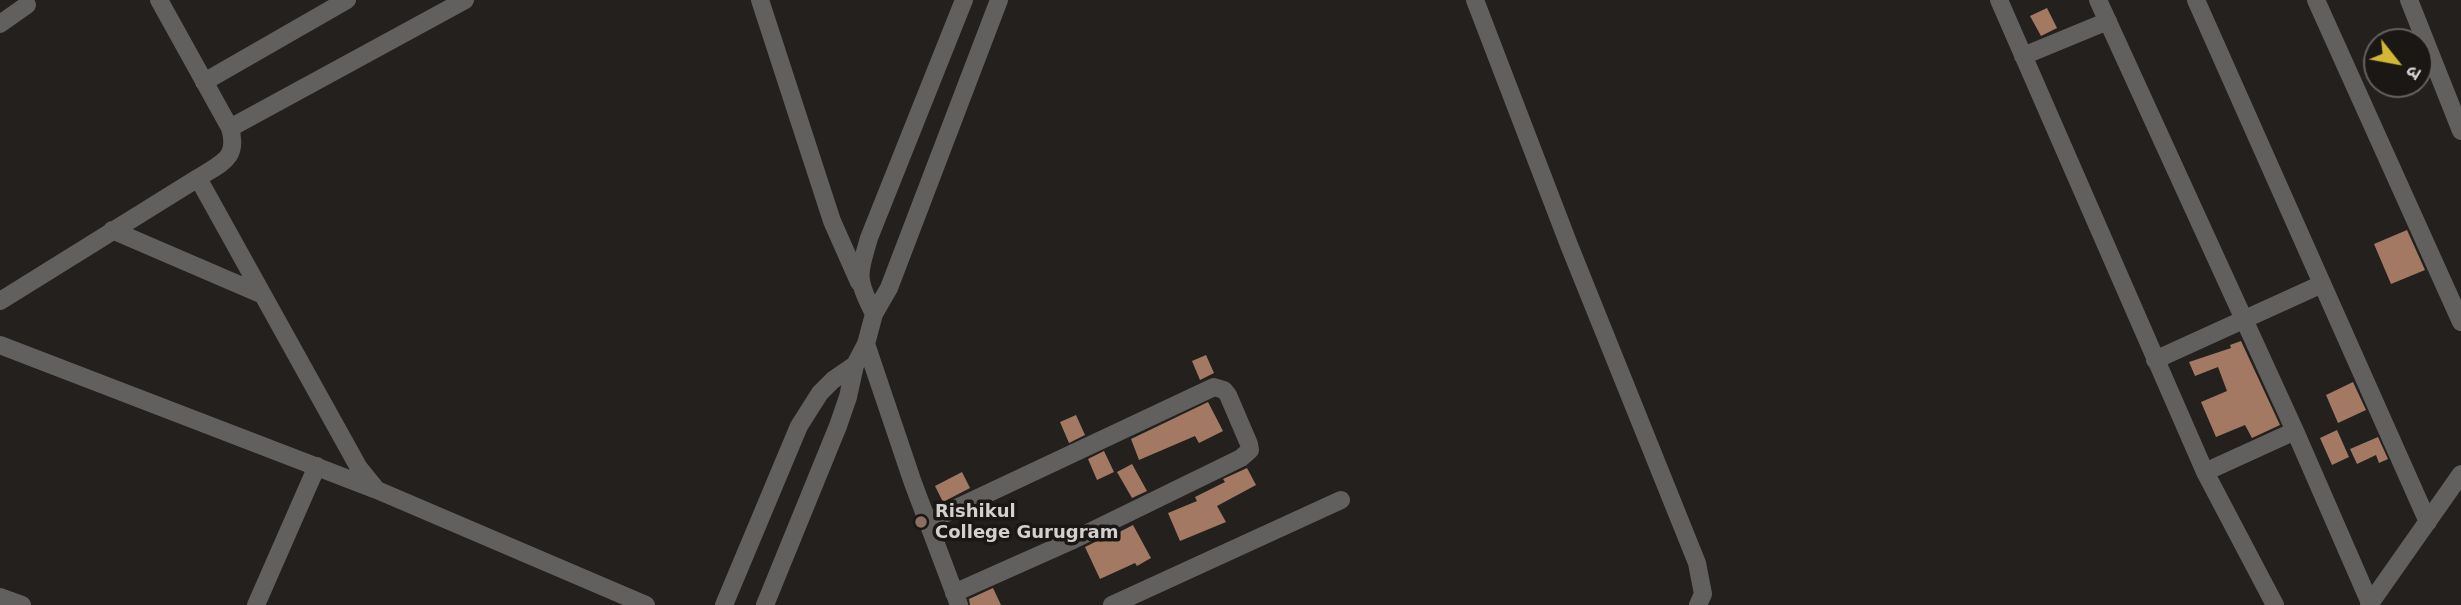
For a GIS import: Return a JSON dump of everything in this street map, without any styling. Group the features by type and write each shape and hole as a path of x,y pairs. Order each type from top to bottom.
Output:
{"street":[{"path":"0,301 198,177 229,156 234,148 230,128 159,0"},
{"path":"204,82 347,0"},
{"path":"230,128 466,0"},
{"path":"760,0 832,221 874,314"},
{"path":"860,285 859,268 869,238 964,0"},
{"path":"765,605 838,426 849,397 855,365 866,344 874,314 889,288 999,0"},
{"path":"1475,0 1569,245 1697,563 1703,593 1698,605"},
{"path":"1999,0 2205,472 2275,605"},
{"path":"2098,0 2295,431 2370,604"},
{"path":"2196,0 2428,522"},
{"path":"2316,0 2461,322"},
{"path":"2409,0 2461,131"},
{"path":"0,24 27,5"},
{"path":"2023,56 2108,21"},
{"path":"198,177 359,468 377,490"},
{"path":"112,230 263,296"},
{"path":"2154,360 2322,284"},
{"path":"866,344 927,522 956,599 1241,458 1248,454 1249,443 1228,395 1224,390 1214,387 927,522"},
{"path":"0,345 377,490 646,605"},
{"path":"724,605 799,426 820,393 855,365"},
{"path":"2205,472 2295,431"},
{"path":"256,605 317,467"},
{"path":"2370,604 2461,474"},
{"path":"1112,605 1341,500"},
{"path":"0,597 22,605"}],"building":[{"path":"2047,8 2057,28 2041,36 2030,16"},
{"path":"2407,230 2425,270 2391,284 2374,244"},
{"path":"2241,341 2280,425 2252,438 2245,425 2216,437 2201,402 2227,391 2218,367 2195,376 2189,362 2231,348 2230,345"},
{"path":"1206,355 1214,373 1200,380 1192,361"},
{"path":"2353,382 2366,410 2338,423 2326,395"},
{"path":"1208,402 1223,431 1199,443 1195,436 1139,460 1131,439"},
{"path":"1076,415 1085,435 1069,443 1060,422"},
{"path":"2337,430 2349,457 2332,465 2320,438"},
{"path":"2378,437 2388,459 2379,463 2376,455 2357,464 2350,449"},
{"path":"1104,451 1114,472 1097,480 1088,459"},
{"path":"1132,464 1147,491 1132,498 1117,472"},
{"path":"1247,468 1256,485 1217,506 1226,522 1180,541 1168,513 1197,501 1195,497"},
{"path":"962,472 970,488 943,502 935,486"},
{"path":"1133,525 1151,558 1100,579 1085,547"},
{"path":"993,588 1001,605 970,605 969,599"}],"place":[{"name":"Rishikul College Gurugram","path":"921,522"}]}
